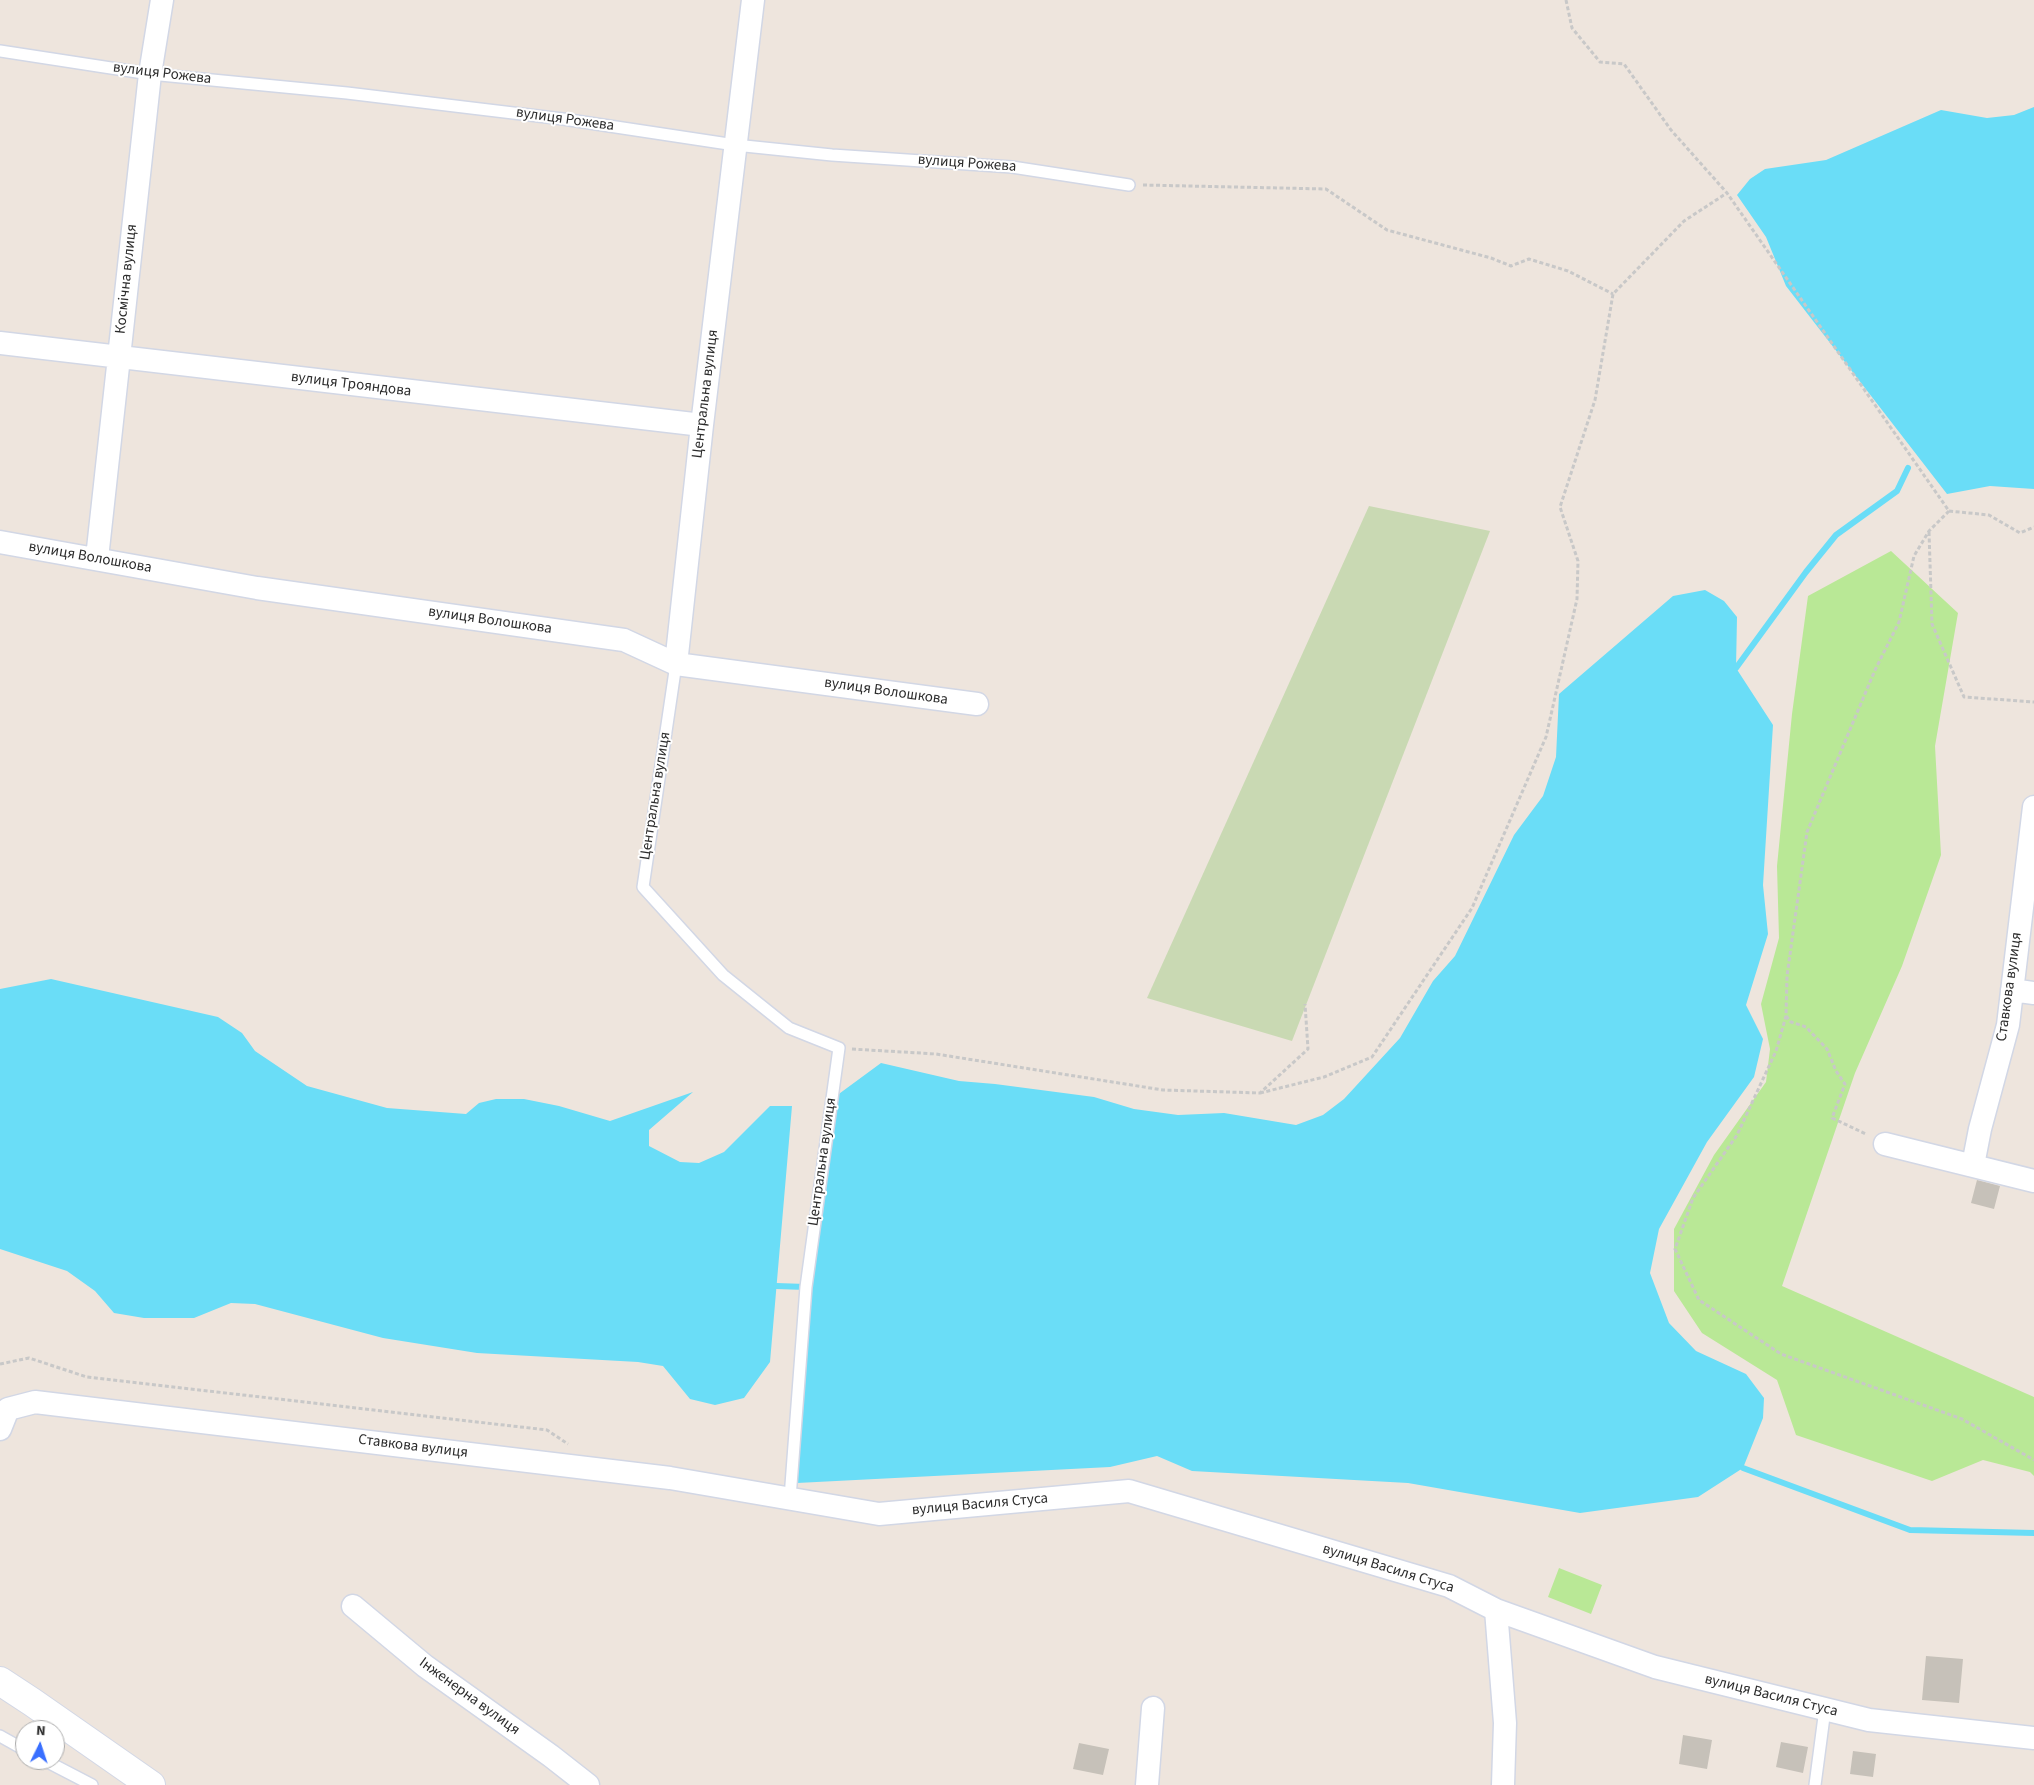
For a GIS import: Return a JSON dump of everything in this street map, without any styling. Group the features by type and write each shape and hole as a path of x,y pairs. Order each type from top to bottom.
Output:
{"street":[{"name":"Космічна вулиця","path":"97,558 150,74 162,0"},
{"name":"Центральна вулиця","path":"676,664 702,426 753,0"},
{"name":"вулиця Трояндова","path":"0,343 702,426"},
{"name":"вулиця Волошкова","path":"0,542 257,588 624,640 676,664 977,704"},
{"name":"Ставкова вулиця","path":"1972,1165 2008,1026 2023,991 2034,807"},
{"path":"1885,1144 2034,1181"},
{"name":"Ставкова вулиця","path":"0,1429 8,1409 35,1402 670,1478 790,1498"},
{"name":"вулиця Василя Стуса","path":"790,1498 879,1514 1129,1491 1449,1586 1496,1610 1655,1667 1869,1720 2034,1738"},
{"name":"Інженерна вулиця","path":"353,1606 425,1666 551,1756 588,1785"},
{"path":"1496,1610 1506,1723 1503,1785"},
{"path":"0,1681 151,1785"},
{"path":"1147,1785 1153,1708"}],"lane":[{"name":"вулиця Рожева","path":"0,51 150,74 386,98 564,119 735,145 1012,167 1129,185"},
{"name":"Центральна вулиця","path":"676,664 643,887 723,975 789,1028 839,1048 806,1287 790,1498"},
{"path":"1815,1785 1825,1709"},
{"path":"0,1736 15,1744"},
{"path":"63,1770 92,1785"}],"path":[{"path":"1566,0 1572,28 1600,62 1624,64 1671,130 1727,193 1949,511"},
{"path":"1129,185 1326,189 1387,230 1491,258 1511,266 1529,259 1568,270 1613,294"},
{"path":"839,1048 936,1054 1163,1090 1260,1093 1324,1077 1372,1057 1472,908 1546,737 1577,600 1578,561 1560,507 1595,400 1613,294 1684,221 1727,193"},
{"path":"2034,527 2020,533 1989,514 1949,511 1929,531 1914,556 1899,622 1875,670 1807,832 1788,976 1786,1016 1776,1051 1738,1135 1693,1198 1675,1249 1699,1300 1781,1354 1962,1419 2034,1460"},
{"path":"1929,531 1932,624 1964,697 2034,702"},
{"path":"1260,1093 1308,1049 1305,1004"},
{"path":"1786,1016 1791,1022 1806,1027 1827,1049 1836,1071 1845,1084 1832,1118 1885,1144"},
{"path":"0,1364 29,1358 87,1376 547,1430 570,1446"}],"green space":[{"path":"1369,506 1490,531 1292,1041 1147,998"},
{"path":"1891,551 1958,613 1935,746 1941,855 1902,966 1855,1073 1782,1286 2034,1397 2034,1476 2030,1472 1983,1460 1932,1481 1796,1435 1777,1380 1702,1333 1674,1291 1674,1229 1714,1155 1766,1082 1770,1049 1761,1004 1779,938 1777,866 1792,714 1808,596"},
{"path":"1559,1568 1602,1585 1591,1614 1548,1597"}],"water":[{"path":"2034,107 2034,489 1990,486 1947,494 1786,286 1766,237 1737,195 1750,179 1765,169 1826,160 1941,110 1987,118 2014,115"},
{"path":"1705,590 1724,601 1737,617 1736,668 1773,725 1763,885 1768,934 1746,1005 1763,1039 1754,1077 1707,1142 1659,1229 1650,1273 1669,1323 1696,1351 1746,1374 1764,1398 1763,1418 1743,1468 1698,1497 1580,1513 1408,1483 1192,1471 1157,1456 1110,1467 797,1483 806,1287 832,1099 881,1063 959,1081 1094,1097 1134,1109 1178,1115 1224,1113 1296,1125 1323,1115 1344,1099 1400,1038 1433,981 1455,956 1514,835 1543,796 1556,757 1559,694 1673,596"},
{"path":"51,979 218,1017 242,1033 255,1051 307,1086 387,1108 466,1114 479,1103 496,1099 524,1099 559,1106 610,1121 693,1092 649,1130 649,1146 680,1162 699,1163 724,1152 770,1106 792,1106 770,1362 744,1398 715,1405 690,1399 663,1366 638,1362 477,1353 383,1338 255,1304 231,1303 194,1318 144,1318 114,1313 95,1291 67,1271 0,1249 0,989"}],"building":[{"path":"1977,1180 2000,1186 1994,1209 1971,1203"},
{"path":"1926,1656 1963,1659 1959,1703 1922,1700"},
{"path":"1683,1735 1712,1740 1707,1769 1679,1764"},
{"path":"1781,1742 1808,1747 1803,1773 1776,1767"},
{"path":"1079,1743 1109,1749 1103,1775 1073,1769"},
{"path":"1853,1751 1876,1754 1873,1777 1850,1774"}],"waterway":[{"path":"1736,668 1806,572 1836,535 1897,491 1908,468"},
{"path":"776,1286 806,1287"},
{"path":"1743,1468 1910,1530 2034,1533"}]}
